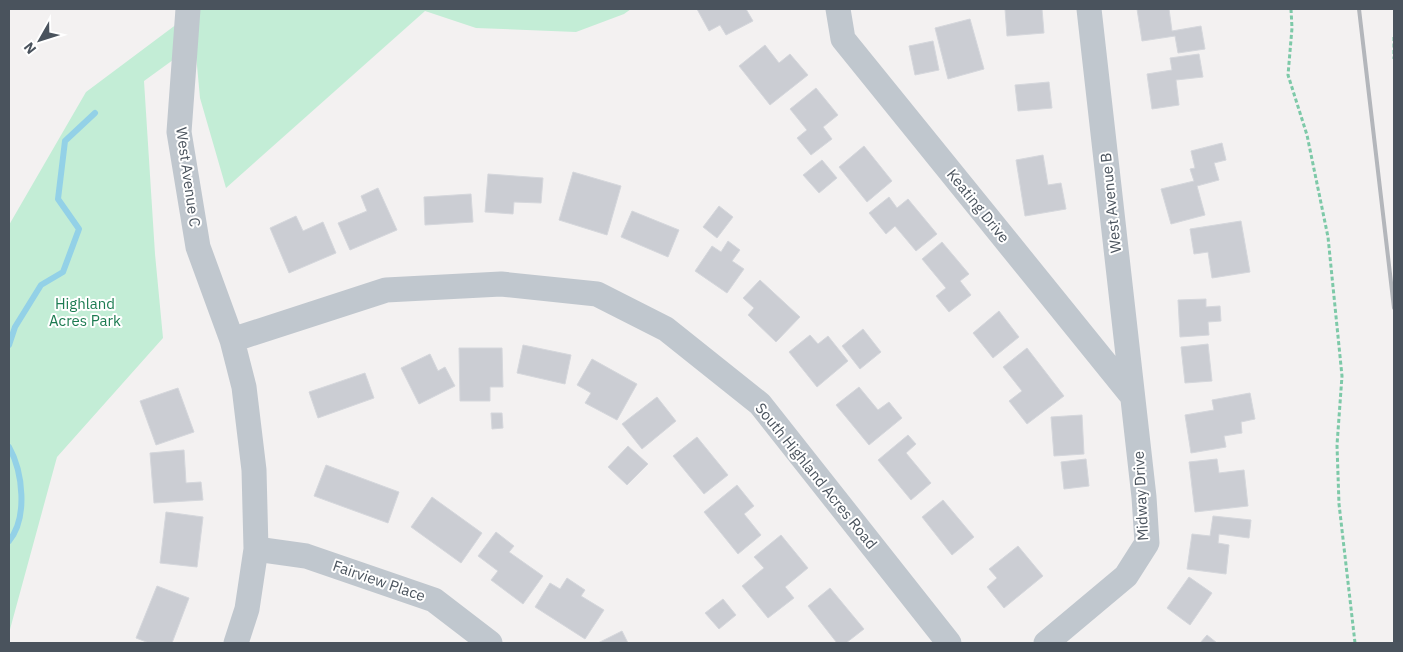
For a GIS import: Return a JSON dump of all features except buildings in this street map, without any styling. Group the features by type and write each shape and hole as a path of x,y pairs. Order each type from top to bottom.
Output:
{"street":[{"name":"West Avenue C","path":"188,9 179,132 198,247 232,340 244,387 254,470 256,549 249,601 236,643"},
{"name":"Keating Drive","path":"838,9 843,39 1132,396"},
{"name":"West Avenue B","path":"1089,9 1132,396"},
{"name":"South Highland Acres Road","path":"232,340 386,290 501,284 596,294 666,329 760,404 949,643"},
{"name":"Midway Drive","path":"1046,643 1126,576 1147,544 1132,396"},
{"name":"Fairview Place","path":"256,549 306,556 434,600 490,643"}],"path":[{"path":"1291,9 1292,28 1288,75 1307,135 1328,237 1342,376 1337,445 1339,504 1356,643"},
{"path":"1394,37 1394,59"}],"green space":[{"name":"Highland Acres Park","path":"197,9 631,9 624,14 576,32 476,28 425,11 226,188 200,98 195,44 144,81 155,254 163,338 57,457 9,633 9,225 86,92"}],"waterway":[{"path":"9,345 15,327 41,285 63,272 79,229 58,199 65,141 95,113"},
{"path":"9,447 18,469 21,495 19,520 9,541"}],"railway":[{"path":"1359,9 1394,308"}]}
